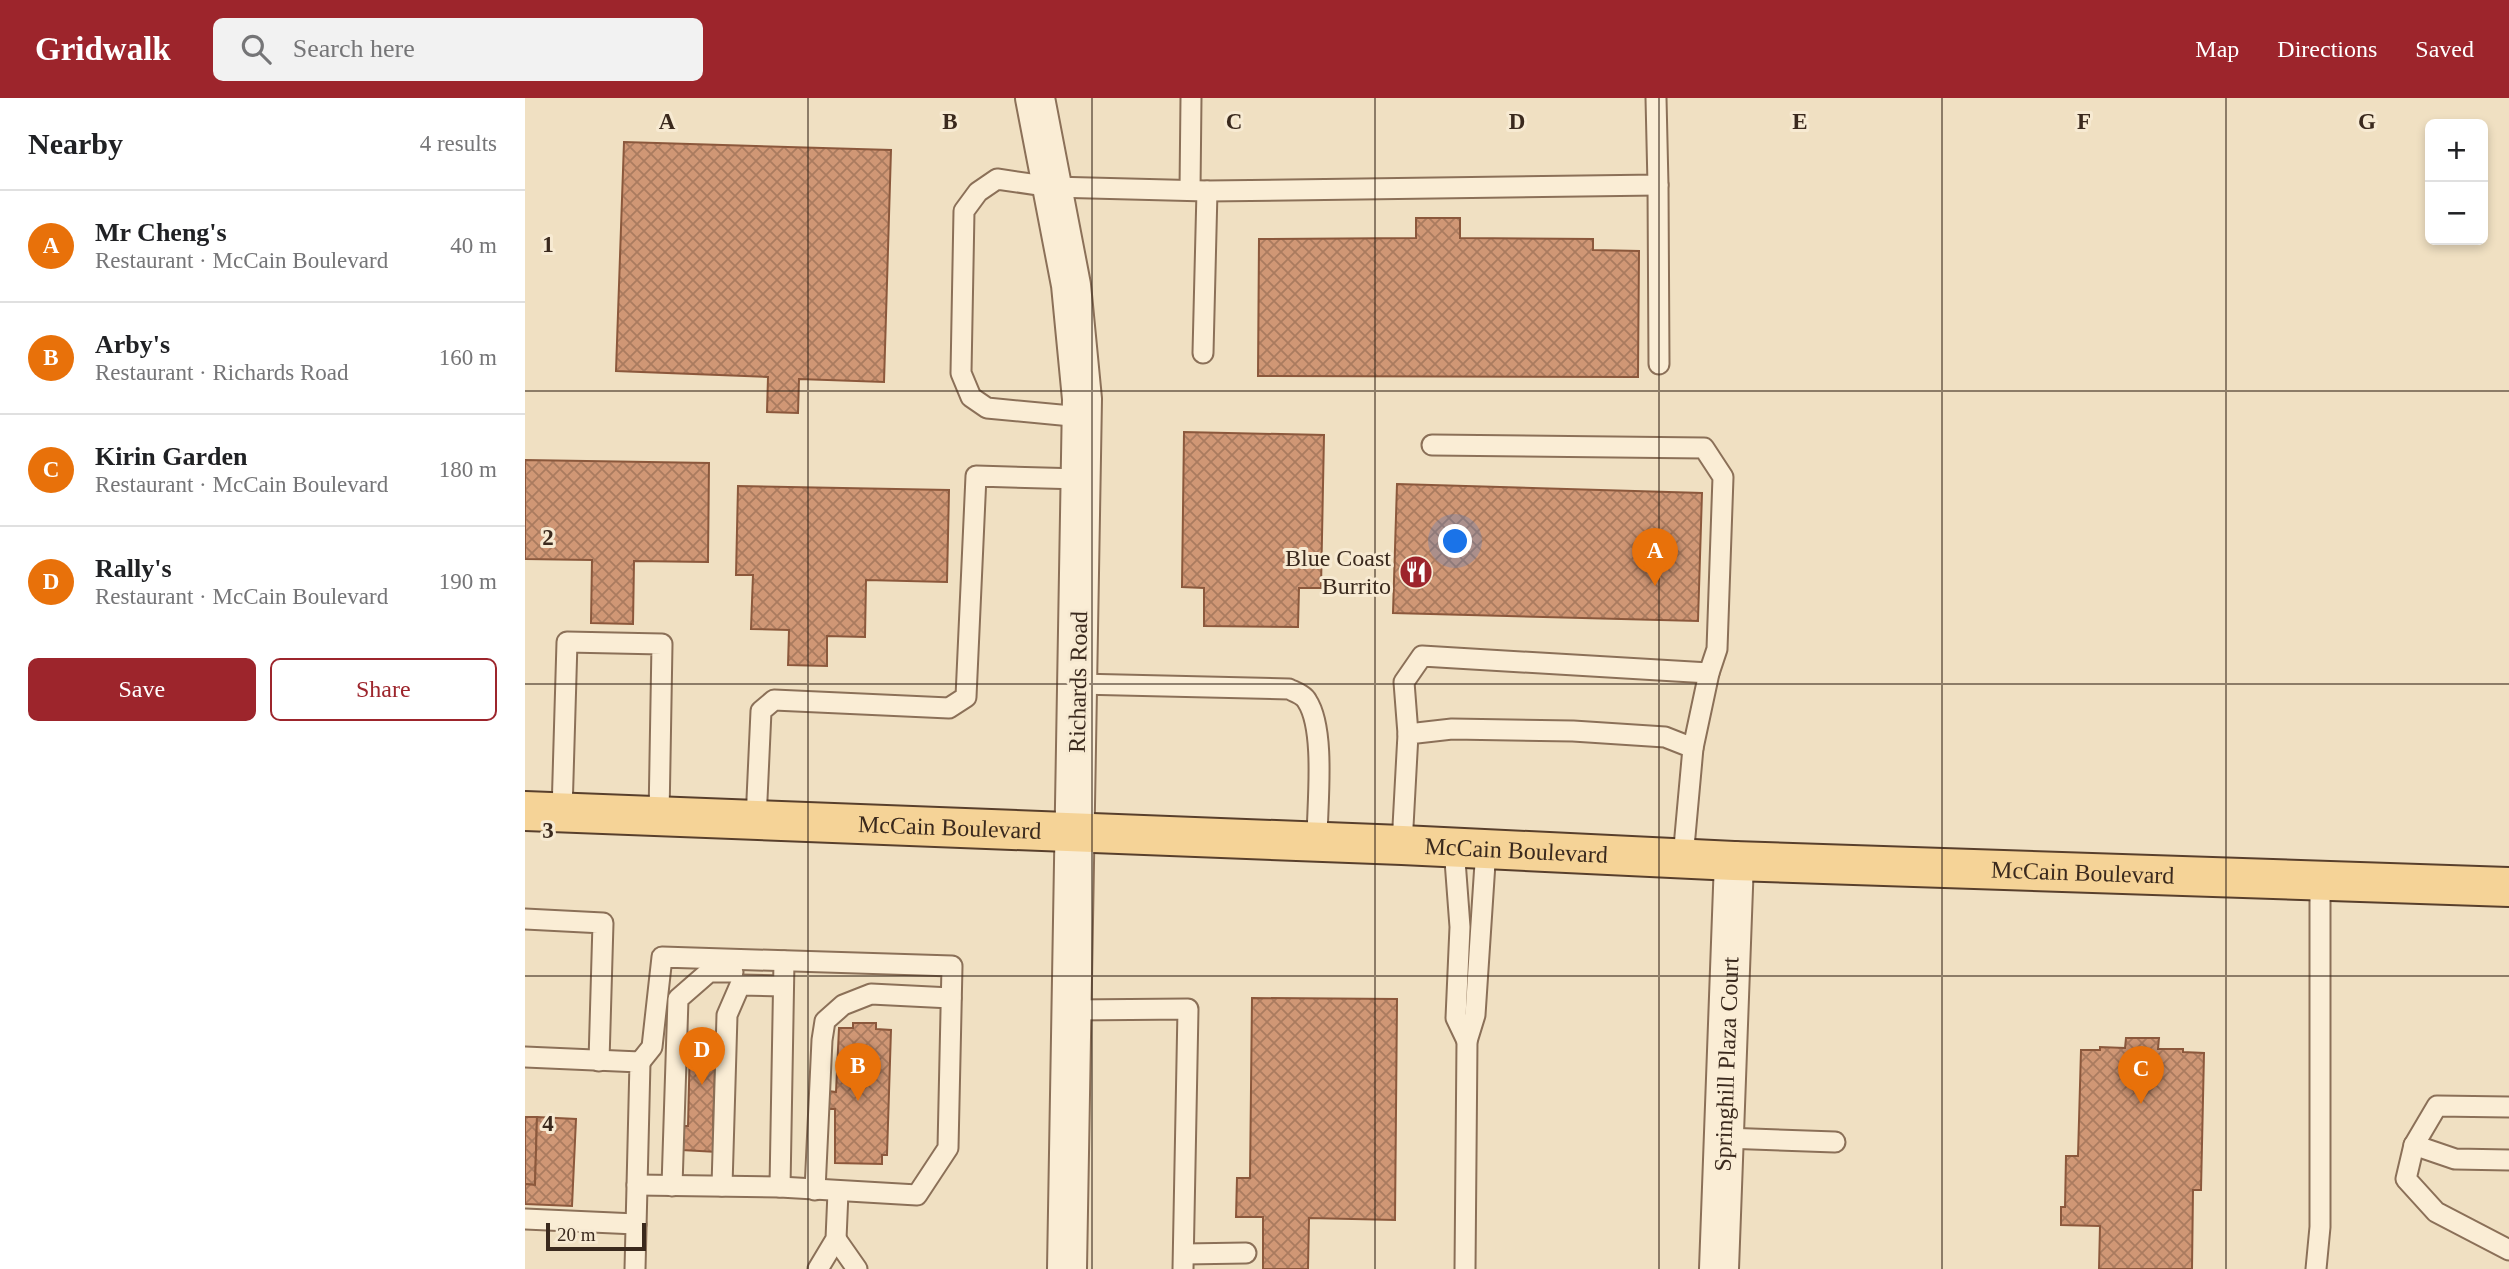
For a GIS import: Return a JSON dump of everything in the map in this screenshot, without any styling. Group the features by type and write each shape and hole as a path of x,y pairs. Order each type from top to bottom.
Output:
{"main road":[{"name":"McCain Boulevard","path":"543,812 1076,831 1734,861 2509,887"}],"street":[{"name":"Richards Road","path":"1035,98 1071,285 1082,417 1067,1269"},
{"name":"Springhill Plaza Court","path":"1719,1269 1734,861"}],"lane":[{"path":"1191,98 1198,190 1203,353"},
{"path":"1656,98 1659,364"},
{"path":"1082,417 987,408 971,397 961,373 964,211 978,192 997,179 1052,187 1198,190 1658,185"},
{"path":"1432,445 1704,448 1723,477 1717,649 1709,673 1693,748 1683,858"},
{"path":"756,821 761,711 774,700 949,708 966,697 976,476 1081,479"},
{"path":"543,812 568,642 662,644 659,817"},
{"path":"1402,845 1408,734 1404,682 1422,656 1709,673"},
{"path":"1078,684 1289,689 1306,698 1314,716 1318,740 1317,841"},
{"path":"1408,734 1452,729 1573,731 1665,737 1693,748"},
{"path":"1467,1041 1456,1018 1460,927 1470,848"},
{"path":"1465,1269 1467,1041 1475,1015 1470,848"},
{"path":"2316,1269 2320,1227 2320,881"},
{"path":"525,919 603,923 599,1061"},
{"path":"635,1269 640,1062 652,1047 662,957 783,973"},
{"path":"637,1185 672,1186 722,1186 780,1188 917,1195 948,1148 952,966 783,973 709,972 678,999 672,1186"},
{"path":"722,1186 727,1016 740,985 783,973"},
{"path":"780,1188 783,973"},
{"path":"815,1190 825,1021 843,1005 871,994 951,998"},
{"path":"1072,1010 1188,1009 1183,1262 1247,1253"},
{"path":"525,1057 640,1062"},
{"path":"2509,1107 2437,1106 2414,1145 2406,1179 2436,1212 2509,1250"},
{"path":"1724,1138 1835,1142"},
{"path":"2414,1145 2455,1159 2509,1160"},
{"path":"818,1269 836,1239 838,1192"},
{"path":"525,1219 636,1224"},
{"path":"836,1239 857,1269"}],"building":[{"path":"624,142 891,150 884,382 799,379 798,413 767,412 768,377 616,371"},
{"path":"1416,218 1460,218 1460,238 1593,239 1593,250 1639,251 1638,377 1258,376 1259,239 1416,238"},
{"path":"1184,432 1324,435 1321,588 1299,588 1298,627 1204,626 1204,588 1182,587"},
{"path":"525,460 709,463 708,562 634,561 633,624 591,623 592,560 525,559"},
{"path":"1397,484 1702,493 1698,621 1393,613"},
{"path":"738,486 949,490 947,582 866,580 865,637 827,636 827,666 788,665 789,630 751,629 753,575 736,575"},
{"path":"1252,998 1397,999 1395,1220 1309,1218 1308,1269 1263,1269 1263,1217 1236,1217 1237,1178 1250,1178"},
{"path":"853,1023 876,1023 876,1029 891,1030 887,1155 882,1155 882,1164 835,1163 835,1109 828,1109 828,1091 836,1092 839,1028 853,1028"},
{"path":"2126,1038 2159,1038 2158,1049 2183,1049 2183,1052 2204,1053 2201,1190 2193,1190 2192,1269 2099,1269 2100,1226 2061,1225 2061,1207 2065,1207 2066,1156 2078,1156 2081,1050 2100,1050 2100,1047 2125,1048"},
{"path":"690,1043 716,1044 713,1127 722,1127 717,1152 682,1150 678,1126 688,1126"},
{"path":"525,1117 537,1117 535,1185 525,1184"},
{"path":"537,1117 576,1119 572,1206 525,1204 525,1184 535,1185"}],"place":[{"name":"Blue Coast Burrito","path":"1416,572"},
{"name":"Mr Cheng's","path":"1655,586"},
{"name":"Rally's","path":"702,1085"},
{"name":"Arby's","path":"858,1101"},
{"name":"Kirin Garden","path":"2141,1104"}]}
